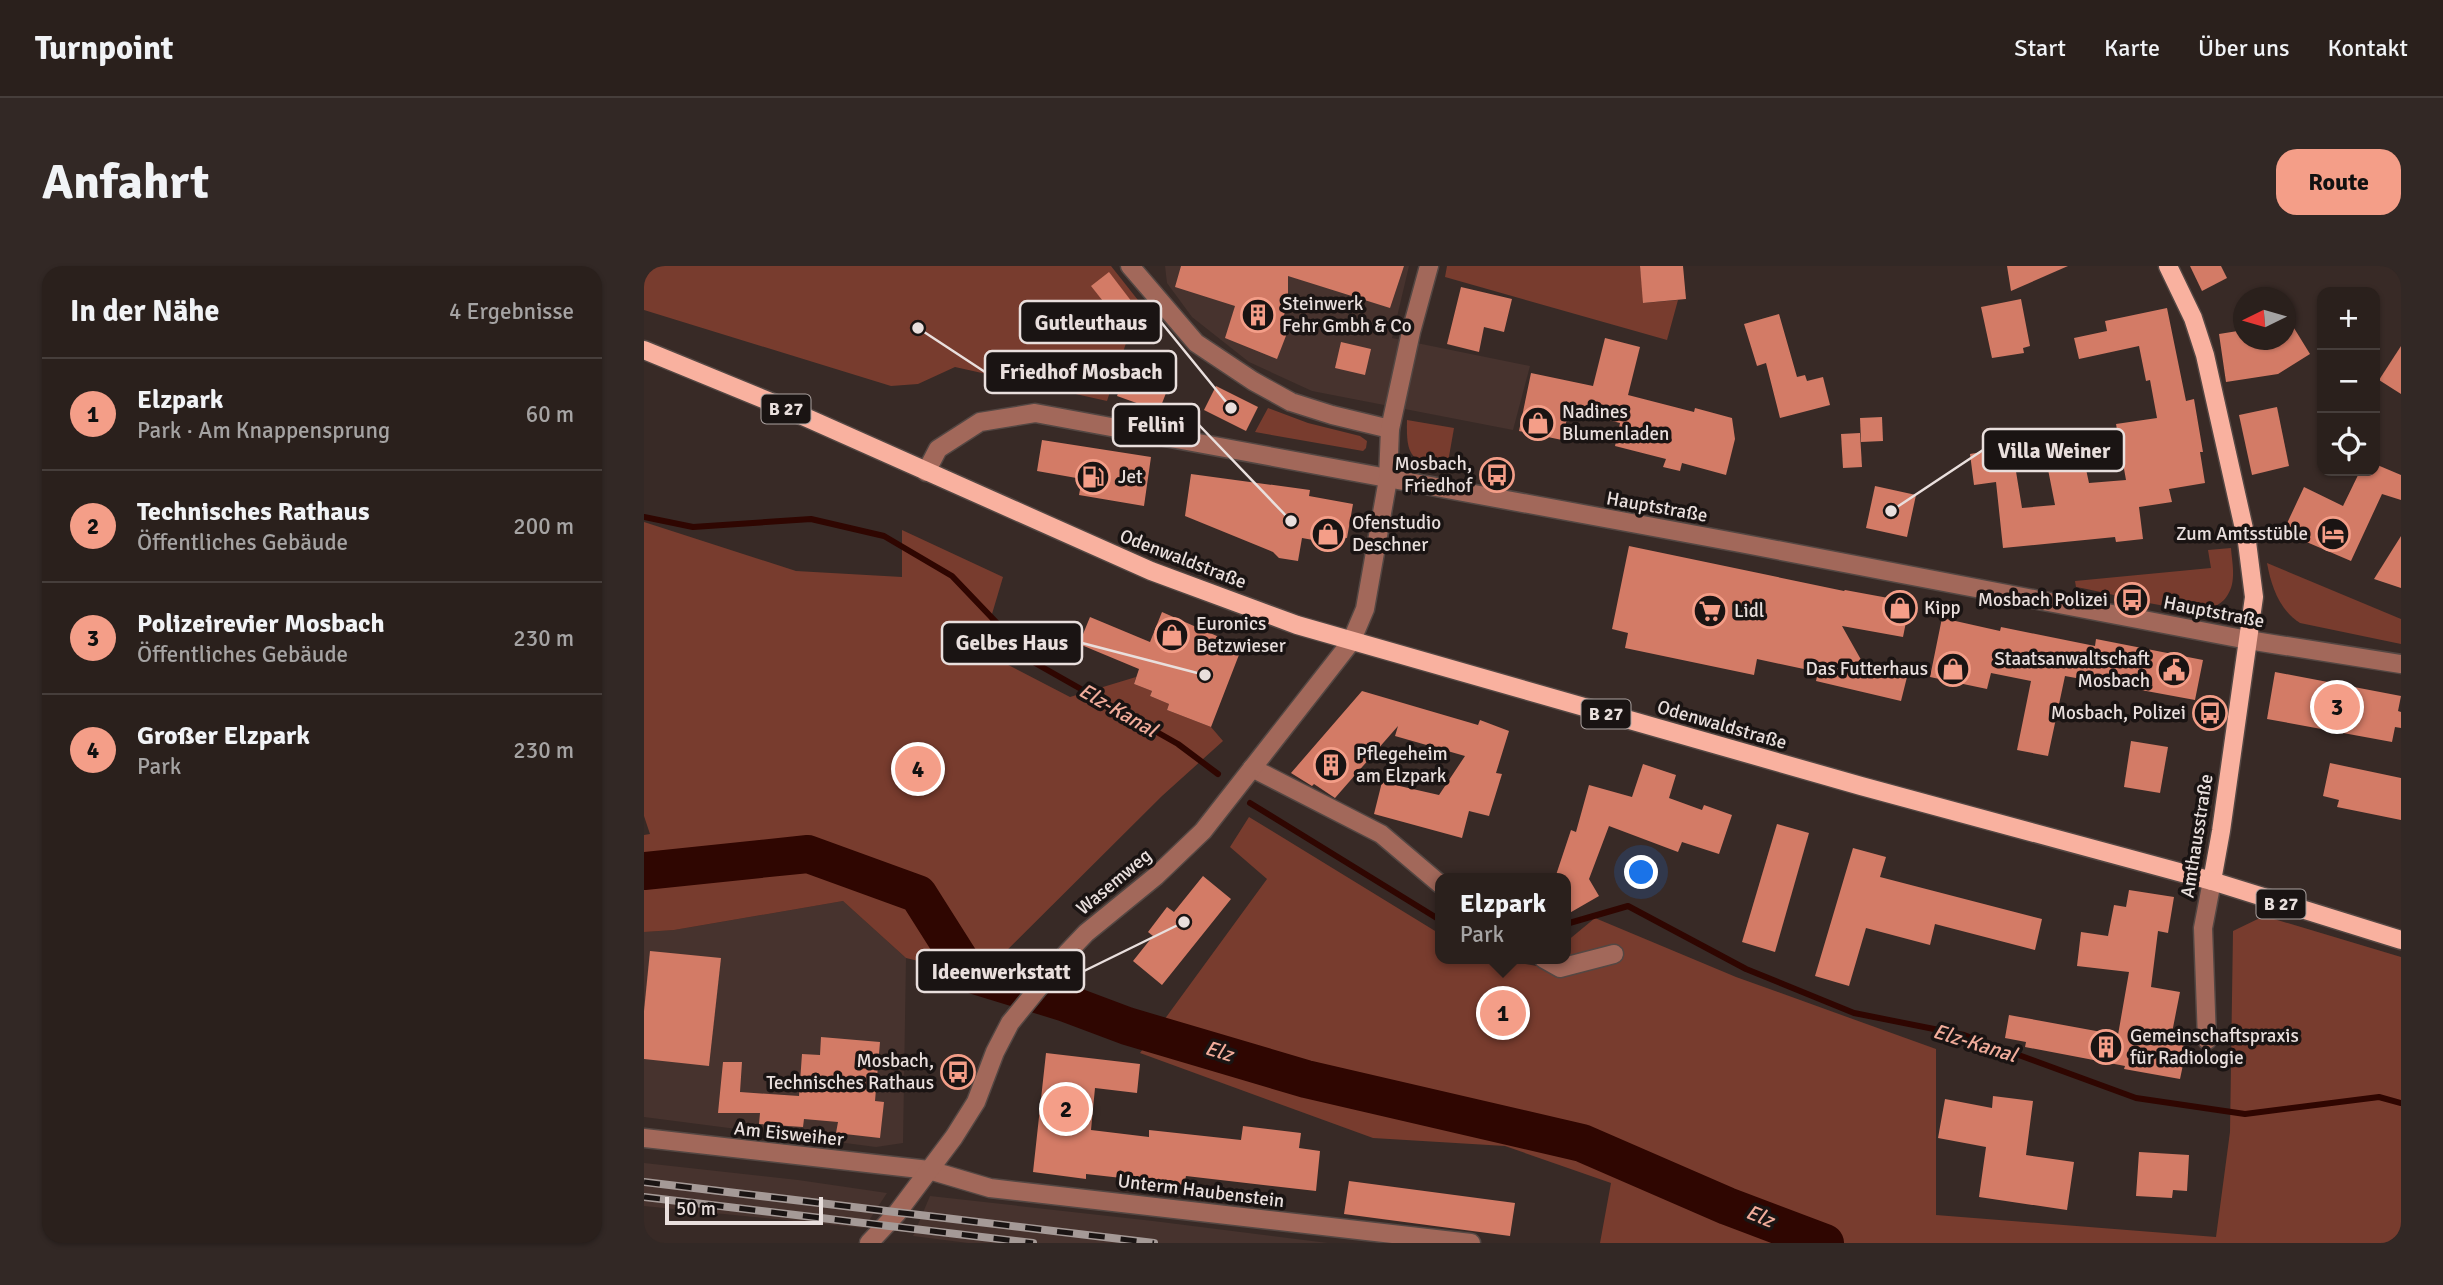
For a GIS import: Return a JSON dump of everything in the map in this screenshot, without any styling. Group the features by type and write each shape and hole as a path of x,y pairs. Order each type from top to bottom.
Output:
{"main road":[{"name":"Amthausstraße","path":"2168,266 2193,318 2205,355 2247,542 2253,597 2212,881"},
{"name":"B 27","path":"644,351 778,405 926,472"},
{"name":"Odenwaldstraße","path":"926,472 1151,571 1297,625 1861,786 2212,881 2401,940"}],"street":[{"path":"1130,266 1143,274 1196,343 1253,381 1291,402 1390,429"},
{"name":"Wasemweg","path":"869,1243 897,1213 954,1137 976,1102 995,1052 1010,1023 1086,933 1156,876 1203,831 1351,642 1365,609 1388,479 1390,429 1411,332 1429,266"},
{"name":"Hauptstraße","path":"926,472 938,449 980,422 1035,413 2248,640 2401,664"},
{"path":"1252,768 1381,834 1435,880"},
{"name":"Amthausstraße","path":"2207,1040 2203,929 2212,881"},
{"path":"1553,964 1560,968 1614,954"},
{"name":"Am Eisweiher","path":"644,1138 929,1170"},
{"name":"Unterm Haubenstein","path":"929,1170 990,1188 1471,1243"}],"shaded area":[{"path":"644,266 1111,266 1149,314 1129,334 1107,401 955,367 918,384 891,386 644,310"},
{"name":"Steinwerk Fehr Gmbh & Co","path":"1165,266 1409,266 1392,338 1530,366 1513,430 1312,391 1249,362 1192,317 1167,283"},
{"path":"1447,266 1640,266 1644,303 1678,300 1667,340 1445,277"},
{"path":"1268,408 1308,423 1360,436 1367,441 1366,448 1363,451 1255,432"},
{"path":"1407,420 1454,428 1447,468 1425,463 1413,456 1408,443"},
{"path":"644,522 796,571 902,577 902,530 1003,577 981,651 1070,697 1136,677 1134,684 1152,691 1150,696 1169,704 1167,710 1211,727 1223,741 1162,796 990,967 968,973 906,958 843,901 674,930 644,932 644,835 650,834 644,816"},
{"path":"2231,548 2233,572 2230,591 2222,602 2210,608 2164,606 2076,587 2075,581 2211,568 2208,550"},
{"path":"2267,563 2401,619 2401,644 2300,623 2281,604"},
{"path":"1249,817 1435,931 1435,964 1571,964 1571,938 1595,918 1736,977 1936,1049 1936,1215 2216,1237 2230,1132 2233,931 2264,916 2401,957 2401,1243 1600,1243 1611,1183 1505,1146 1373,1138 1140,1053 1267,879 1230,847"},
{"path":"843,901 906,958 903,1143 876,1147 644,1117 644,932 674,930"},
{"path":"644,1163 887,1193 864,1228 644,1206"},
{"path":"930,1196 1328,1243 968,1243 913,1236"}],"building":[{"path":"1181,266 1404,266 1390,308 1288,276 1288,305 1280,325 1289,328 1277,359 1225,338 1235,306 1175,287"},
{"path":"1640,266 1683,266 1686,299 1643,303"},
{"path":"2007,266 2068,266 2011,291"},
{"path":"2190,266 2221,266 2227,278 2202,291"},
{"path":"1109,272 1145,319 1129,334 1091,286"},
{"path":"1461,287 1512,299 1504,332 1484,327 1479,352 1447,344"},
{"path":"2021,299 2030,346 2023,348 2024,353 1992,358 1981,307"},
{"path":"2167,308 2186,401 2194,399 2205,483 2169,489 2172,502 2139,507 2143,539 2116,542 2115,537 2003,548 1996,482 1974,485 1970,454 2012,447 2022,508 2055,505 2043,444 2079,437 2089,483 2126,480 2116,424 2157,418 2150,380 2146,381 2139,346 2079,359 2074,338 2107,331 2105,321"},
{"path":"1779,314 1797,377 1805,375 1807,381 1823,377 1830,405 1780,418 1766,363 1757,366 1744,324"},
{"path":"2296,331 2310,354 2278,374 2226,382 2219,334 2233,332 2233,350 2296,350"},
{"path":"1605,338 1640,347 1628,395 1694,412 1695,408 1732,418 1735,439 1726,475 1682,463 1680,471 1663,467 1666,459 1615,446 1620,423 1569,410 1562,440 1519,431 1531,373 1593,386"},
{"path":"1341,342 1371,349 1365,375 1335,368"},
{"path":"2401,346 2401,394 2380,378"},
{"path":"1126,372 1168,388 1159,411 1117,396"},
{"path":"1216,386 1258,407 1246,431 1204,410"},
{"path":"2277,407 2289,466 2252,475 2239,415"},
{"path":"1882,417 1883,441 1861,442 1860,418"},
{"path":"1860,433 1862,467 1843,468 1841,434"},
{"path":"1042,440 1151,457 1144,506 1079,495 1082,479 1037,471"},
{"path":"2380,466 2401,475 2401,500 2382,494 2351,561 2283,532 2304,487 2343,506 2358,476 2380,476"},
{"path":"1191,474 1310,490 1309,496 1353,504 1347,538 1337,537 1335,544 1302,538 1298,561 1279,558 1273,552 1185,516"},
{"path":"1875,486 1916,495 1907,537 1866,528"},
{"path":"2401,536 2401,588 2374,579"},
{"name":"Lidl","path":"1629,546 1844,591 1910,602 1903,637 1842,626 1864,665 1907,677 1901,701 1816,681 1818,672 1757,659 1754,675 1625,648 1628,633 1612,629"},
{"path":"1162,612 1242,647 1211,727 1167,710 1169,704 1150,696 1152,691 1134,684 1139,669 1079,644 1090,617 1150,642"},
{"path":"1942,618 2000,631 2001,627 2095,646 2096,639 2203,660 2195,700 2065,676 2048,756 2017,750 2031,681 1991,673 1987,689 1930,677"},
{"path":"2275,672 2401,696 2398,711 2401,712 2401,728 2395,727 2392,742 2267,719"},
{"name":"Pflegeheim am Elzpark","path":"1362,691 1478,725 1480,720 1509,731 1496,773 1502,774 1489,816 1469,811 1462,838 1374,814 1382,782 1439,795 1465,756 1395,736 1398,726 1335,798 1291,773"},
{"path":"2131,741 2168,747 2160,793 2124,787"},
{"path":"2330,763 2401,778 2401,820 2337,807 2339,800 2323,796"},
{"path":"1643,764 1676,775 1669,798 1702,810 1704,805 1732,815 1719,854 1682,842 1678,852 1609,826 1589,879 1599,896 1571,912 1571,873 1557,873 1571,830 1576,832 1589,785 1632,797"},
{"path":"1777,824 1809,833 1775,952 1742,942"},
{"path":"1853,848 1886,857 1880,877 2042,919 2035,950 1935,924 1930,945 1866,928 1849,986 1815,976"},
{"path":"1203,876 1231,899 1162,985 1133,961 1153,936 1148,932 1167,907 1174,912"},
{"path":"2129,890 2174,897 2168,933 2158,931 2151,987 2180,992 2170,1043 2187,1046 2180,1079 2025,1047 2026,1042 2005,1038 2009,1015 2118,1035 2129,972 2077,966 2081,932 2108,936 2114,905 2126,907"},
{"path":"650,951 721,958 709,1066 644,1059 644,1011"},
{"path":"821,1037 880,1042 875,1101 884,1102 880,1138 836,1133 838,1122 804,1119 803,1127 759,1124 760,1113 718,1113 723,1062 742,1062 740,1092 799,1096 802,1054 820,1055"},
{"path":"1046,1053 1140,1064 1137,1093 1095,1088 1091,1130 1149,1137 1149,1130 1241,1140 1243,1126 1301,1133 1299,1148 1320,1151 1316,1191 1186,1176 1184,1185 1086,1174 1086,1179 1033,1172"},
{"path":"1993,1096 2033,1101 2026,1155 2074,1162 2067,1210 1979,1197 1986,1147 1938,1138 1945,1099 1992,1108"},
{"path":"2139,1152 2189,1155 2187,1191 2173,1190 2172,1198 2136,1196"},
{"path":"1349,1181 1515,1203 1510,1236 1344,1214"}],"waterway":[{"name":"Elz-Kanal","path":"644,517 693,527 811,519 884,536 952,576 1035,663 1178,744 1218,774"},
{"name":"Elz-Kanal","path":"1250,803 1435,917"},
{"name":"Elz","path":"644,871 808,854 918,894 968,973 1063,1002 1127,1026 1306,1079 1582,1143 1727,1206 1825,1243"},
{"name":"Elz-Kanal","path":"1571,923 1628,906 1746,969 1854,1013 1964,1035 2136,1098 2245,1114 2379,1097 2401,1103"}],"railway":[{"path":"644,1182 1154,1243"},
{"path":"644,1197 1033,1243"}],"place":[{"name":"Steinwerk Fehr Gmbh & Co","path":"1258,315"},
{"name":"Friedhof Mosbach","path":"918,328"},
{"name":"Gutleuthaus","path":"1231,408"},
{"name":"Nadines Blumenladen","path":"1538,423"},
{"name":"Mosbach, Friedhof","path":"1497,475"},
{"name":"Jet","path":"1093,477"},
{"name":"Villa Weiner","path":"1891,511"},
{"name":"Fellini","path":"1291,521"},
{"name":"Ofenstudio Deschner","path":"1328,534"},
{"name":"Zum Amtsstüble","path":"2333,534"},
{"name":"Mosbach Polizei","path":"2132,600"},
{"name":"Kipp","path":"1900,608"},
{"name":"Lidl","path":"1710,611"},
{"name":"Euronics Betzwieser","path":"1172,635"},
{"name":"Das Futterhaus","path":"1953,669"},
{"name":"Staatsanwaltschaft Mosbach","path":"2174,670"},
{"name":"Gelbes Haus","path":"1205,675"},
{"name":"Polizeirevier Mosbach","path":"2337,707"},
{"name":"Mosbach, Polizei","path":"2210,713"},
{"name":"Pflegeheim am Elzpark","path":"1331,765"},
{"name":"Großer Elzpark","path":"918,769"},
{"name":"Ideenwerkstatt","path":"1184,922"},
{"name":"Elzpark","path":"1503,1013"},
{"name":"Gemeinschaftspraxis für Radiologie","path":"2106,1047"},
{"name":"Mosbach, Technisches Rathaus","path":"958,1072"},
{"name":"Technisches Rathaus","path":"1066,1109"}]}
